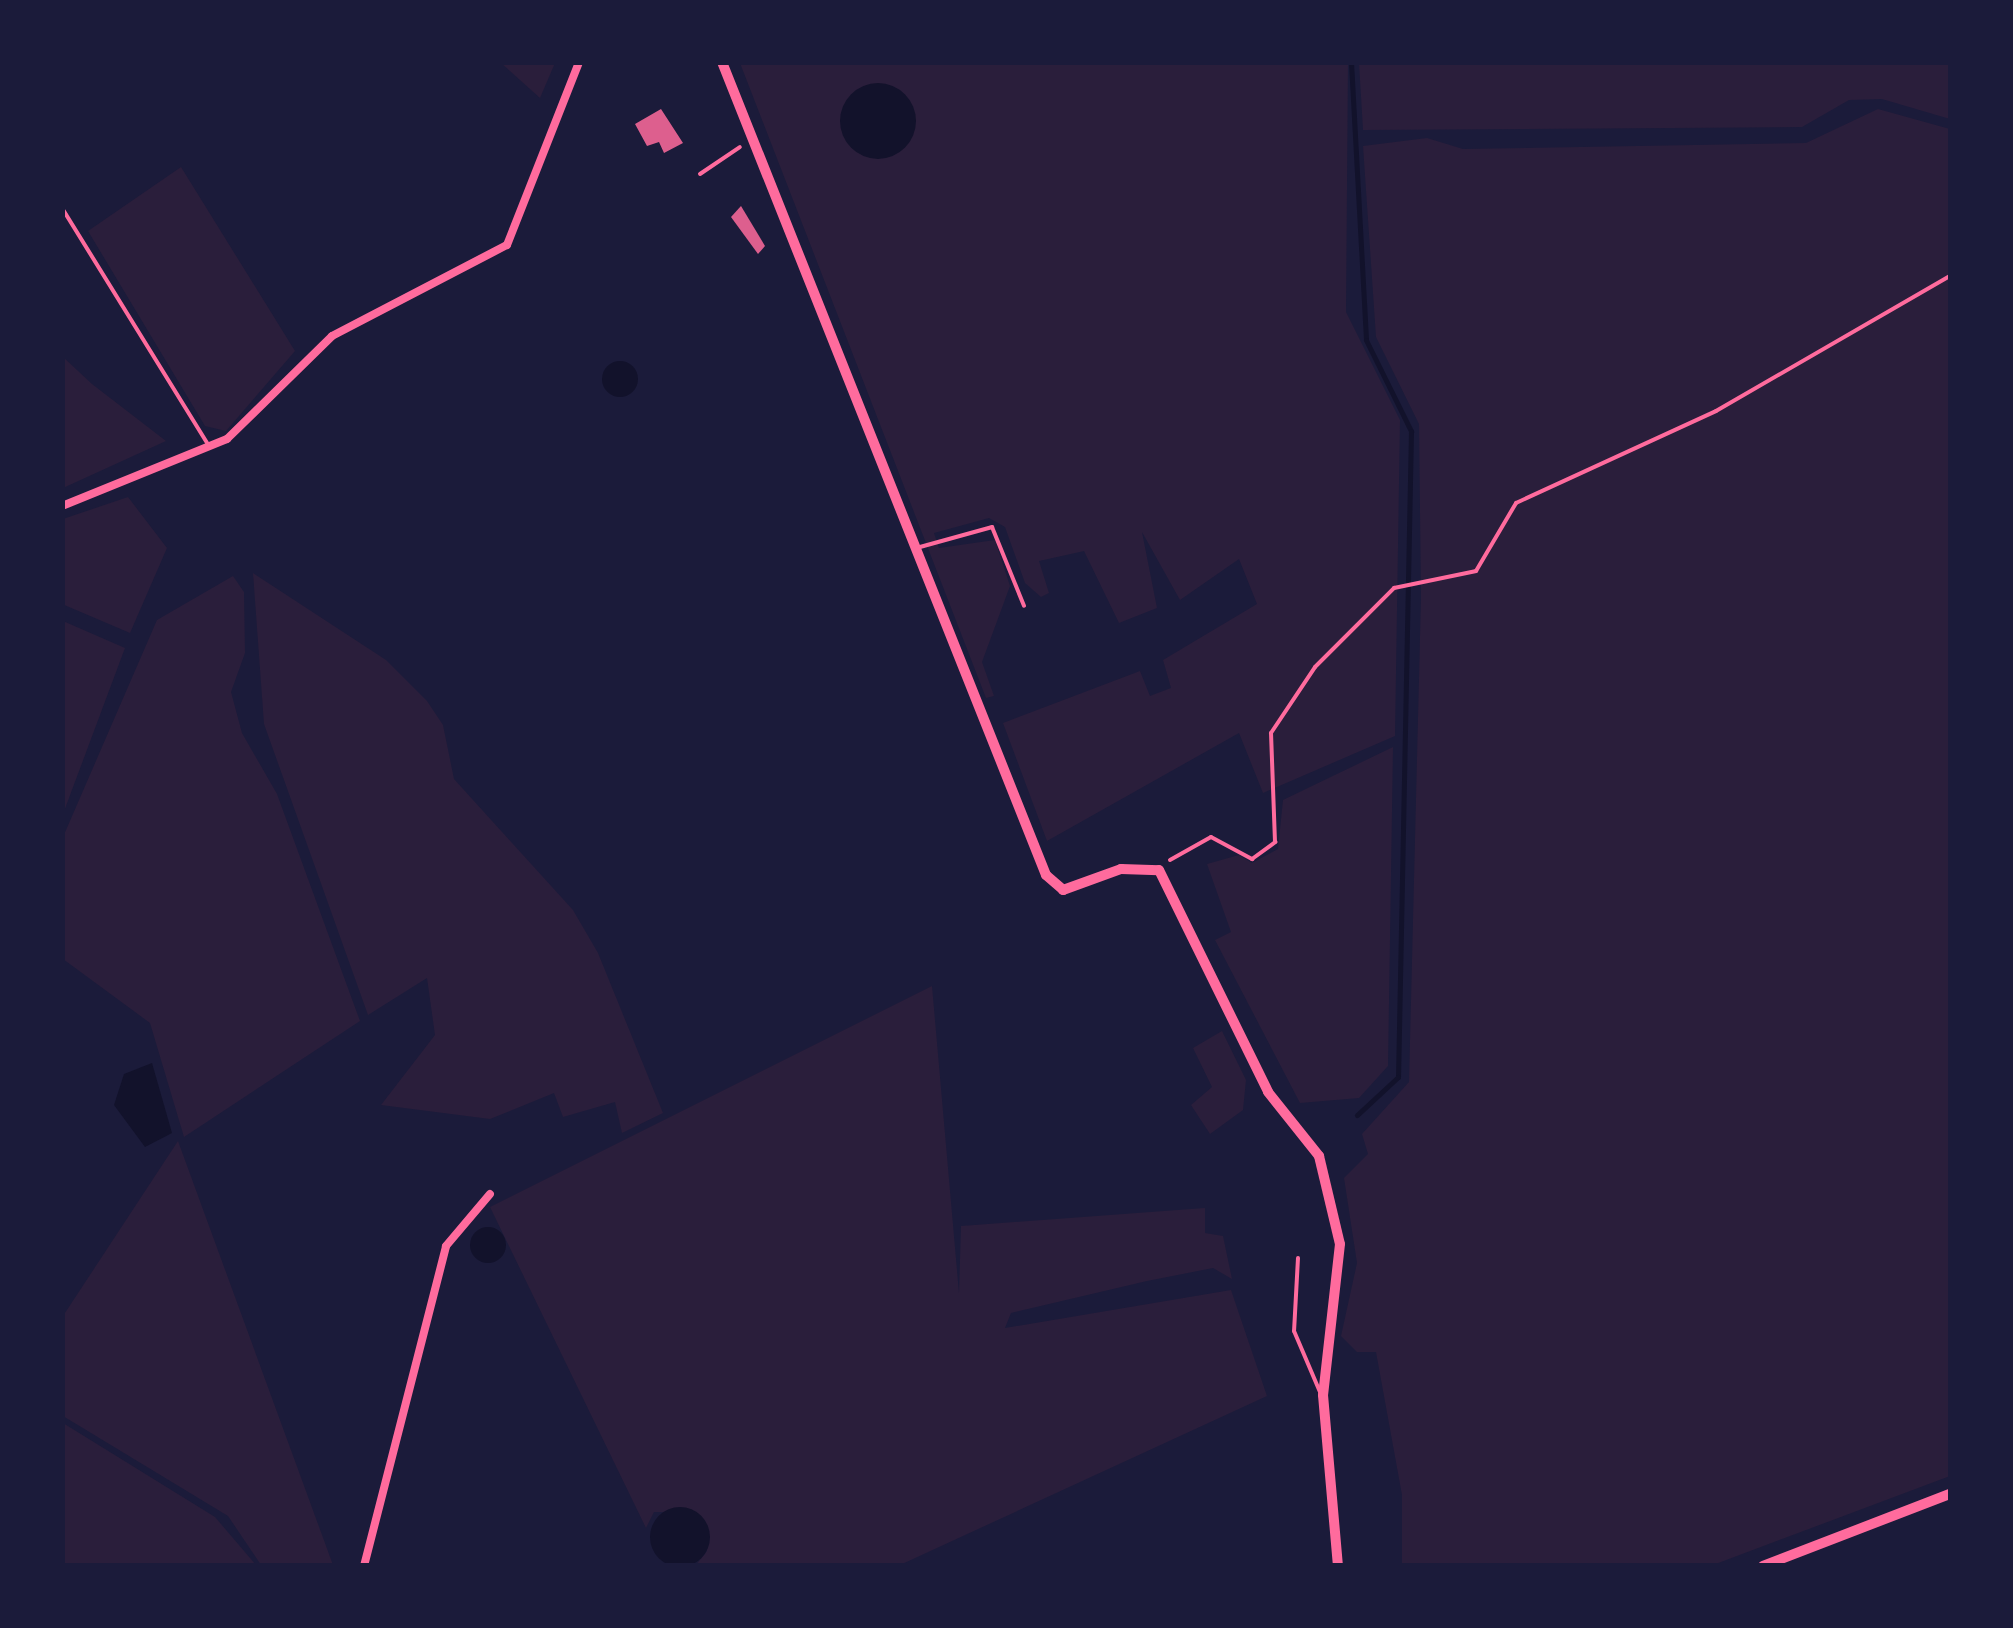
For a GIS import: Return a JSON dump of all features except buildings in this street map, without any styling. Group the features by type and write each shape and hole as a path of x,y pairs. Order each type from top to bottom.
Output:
{"street":[{"path":"62,506 209,446 332,336 507,245 579,62"},
{"path":"722,62 1046,875 1063,890 1122,869 1159,870 1268,1092 1319,1156 1340,1244 1323,1396 1338,1566"},
{"path":"364,1566 446,1246 490,1194"},
{"path":"1763,1566 1950,1494"}],"lane":[{"path":"62,208 209,446"},
{"path":"916,549 992,527 1024,606"},
{"path":"1298,1258 1294,1331 1323,1396"}],"path":[{"path":"700,174 754,142"},
{"path":"1162,864 1211,837 1252,859 1275,842 1271,733 1315,667 1394,588 1476,571 1516,503 1716,411 1950,276"}],"shaded area":[{"path":"501,63 555,63 540,98"},
{"path":"740,63 1348,63 1346,312 1400,420 1395,736 1263,793 1239,733 1047,841 1003,723 1140,671 1150,696 1171,688 1163,660 1257,604 1239,559 1180,600 1142,532 1157,608 1119,623 1084,551 1039,561 1049,593 1041,597 1025,583 1005,527 989,518 934,533 939,548 995,540 1010,586 982,662 994,696 986,698"},
{"path":"1359,63 1950,63 1950,119 1882,99 1849,100 1802,127 1363,130"},
{"path":"878,83 905,94 916,121 905,148 878,159 851,148 840,121 851,94"},
{"path":"1878,109 1950,129 1950,1476 1713,1565 1402,1565 1402,1495 1376,1352 1357,1352 1341,1336 1357,1263 1344,1178 1368,1154 1362,1134 1409,1082 1421,597 1419,424 1376,337 1363,146 1427,138 1463,149 1806,143"},
{"path":"181,167 295,351 226,431 205,426 88,231"},
{"path":"62,356 92,384 166,441 63,488"},
{"path":"620,361 633,366 638,379 633,392 620,397 607,392 602,379 607,366"},
{"path":"128,497 167,548 130,633 62,604 63,519"},
{"path":"253,573 386,660 427,701 443,725 454,779 573,910 598,953 663,1113 622,1133 615,1102 563,1117 554,1093 490,1119 381,1105 435,1035 427,978 368,1015 264,724"},
{"path":"233,576 244,592 245,653 231,692 242,733 277,794 360,1021 184,1137 150,1023 63,959 63,837 157,620"},
{"path":"63,621 125,648 63,814"},
{"path":"1393,747 1388,1066 1359,1098 1300,1103 1215,940 1231,932 1207,864 1239,855 1252,863 1278,849 1283,800"},
{"path":"932,986 959,1293 961,1226 1205,1208 1205,1233 1223,1236 1232,1279 1213,1268 1147,1281 1011,1313 1005,1328 1231,1290 1267,1396 900,1565 696,1565 707,1551 687,1512 654,1512 646,1528 490,1207"},
{"path":"1222,1031 1246,1080 1243,1110 1210,1134 1191,1105 1212,1087 1193,1048"},
{"path":"152,1063 172,1133 145,1147 114,1105 124,1074"},
{"path":"178,1141 333,1565 261,1565 228,1516 63,1416 63,1316"},
{"path":"488,1227 501,1232 506,1245 501,1258 488,1263 475,1258 470,1245 475,1232"},
{"path":"63,1423 215,1517 256,1565 63,1565"},
{"path":"680,1507 702,1515 710,1537 702,1559 680,1567 658,1559 650,1537 658,1515"}],"waterway":[{"path":"1351,62 1366,340 1411,431 1398,1077 1357,1115"}]}
